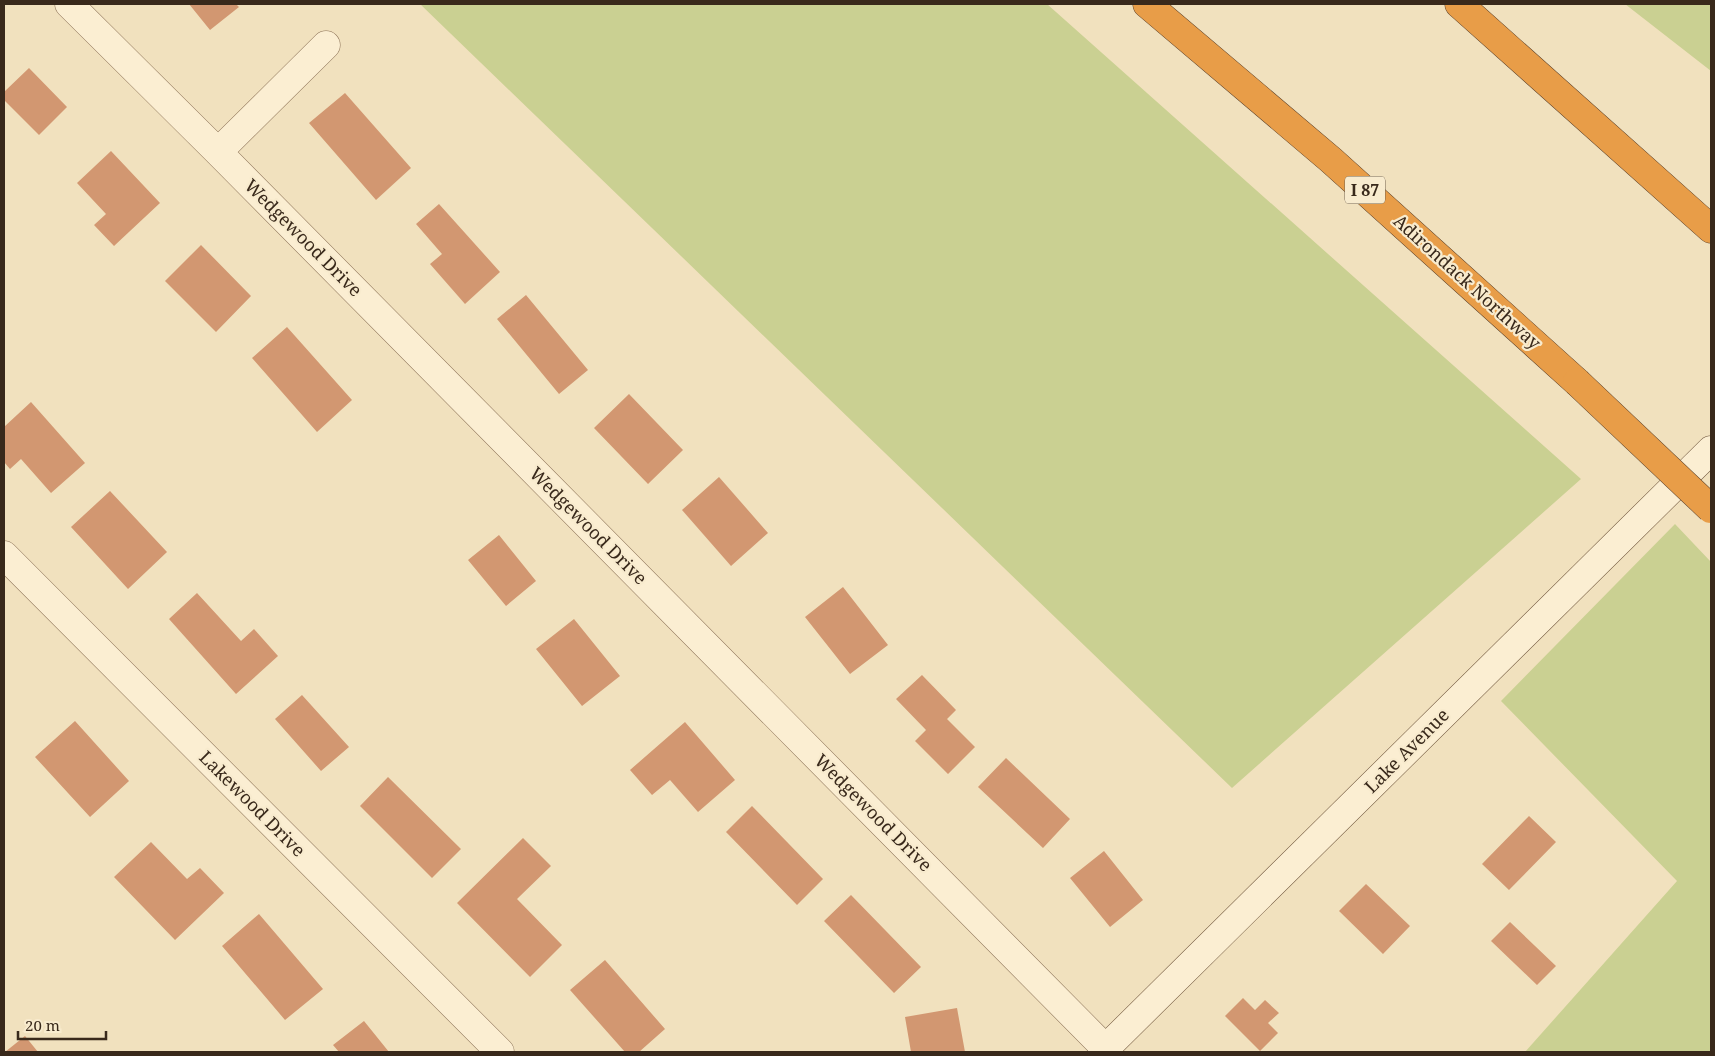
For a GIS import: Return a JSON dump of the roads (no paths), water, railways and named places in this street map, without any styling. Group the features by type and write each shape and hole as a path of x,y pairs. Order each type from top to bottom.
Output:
{"highway":[{"name":"Adirondack Northway","path":"1147,4 1331,160 1577,382 1711,509"},
{"path":"1459,4 1711,229"}],"street":[{"name":"Wedgewood Drive","path":"68,4 218,152 1104,1050"},
{"path":"218,152 326,45"},
{"name":"Lake Avenue","path":"1104,1050 1711,450"},
{"name":"Lakewood Drive","path":"4,555 500,1052"}]}
